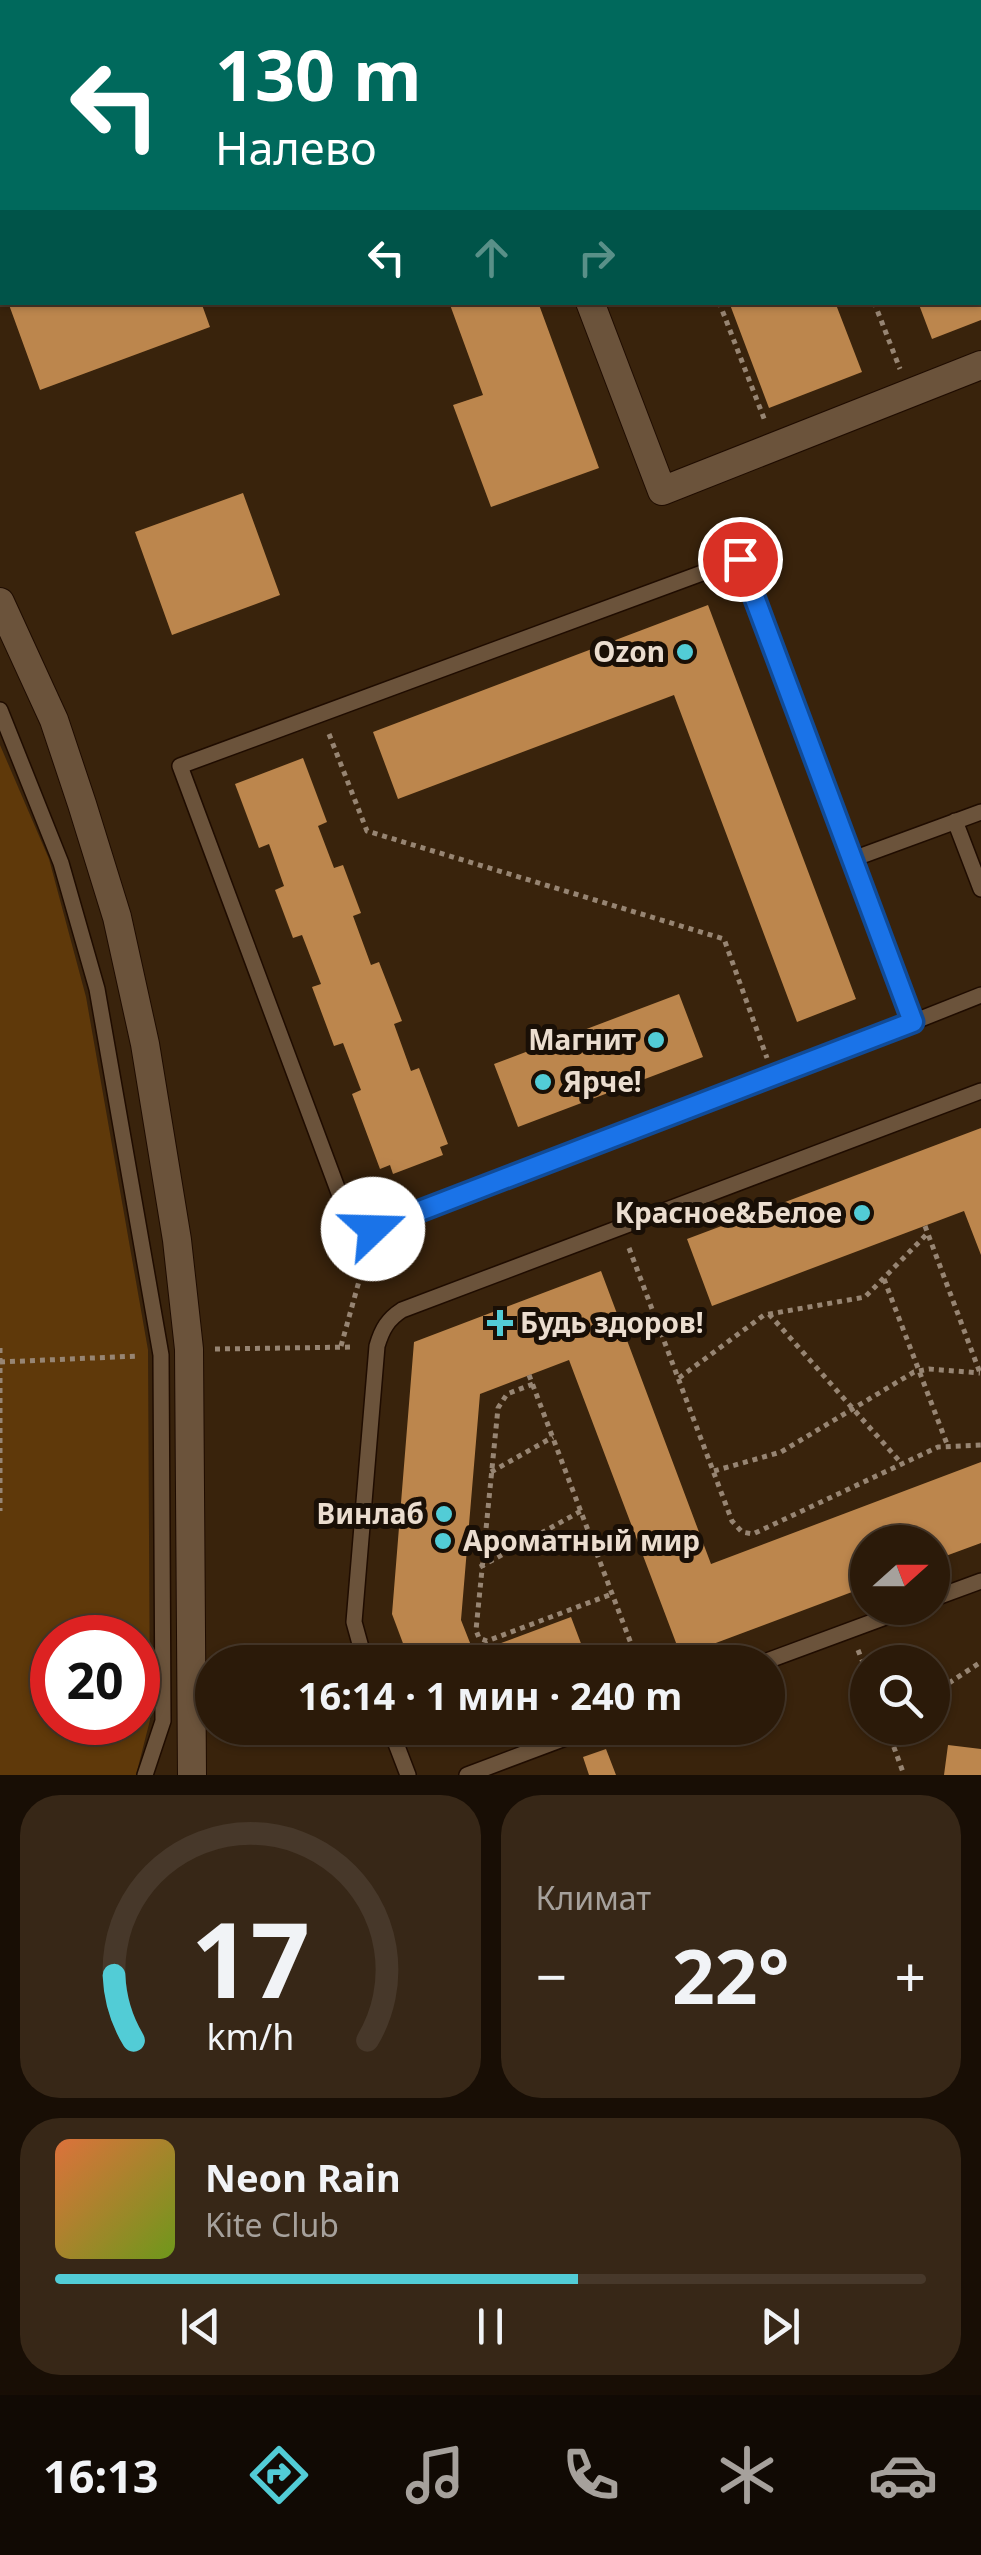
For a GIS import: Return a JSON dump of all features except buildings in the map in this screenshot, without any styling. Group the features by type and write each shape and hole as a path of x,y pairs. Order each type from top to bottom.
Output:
{"street":[{"path":"591,305 662,491 981,365"},
{"path":"0,602 54,720 117,917 146,1044 178,1240 189,1349 192,1775"}],"lane":[{"path":"913,1022 740,559 180,766 355,1236 981,996"},
{"path":"0,710 61,863 97,989 161,1355 163,1721 145,1775"},
{"path":"853,859 981,812"},
{"path":"955,821 981,888"},
{"path":"360,1645 354,1622 377,1346 386,1324 402,1310 981,1091"},
{"path":"950,1592 981,1581"},
{"path":"785,1654 864,1625"},
{"path":"397,1745 408,1775"},
{"path":"466,1775 546,1745"}],"path":[{"path":"720,305 775,446"},
{"path":"875,305 910,393"},
{"path":"321,712 367,831 724,939 773,1075"},
{"path":"712,1472 781,1452 919,1370 980,1374 924,1226"},
{"path":"621,1227 736,1528 753,1534 947,1444 981,1445"},
{"path":"341,1347 373,1229"},
{"path":"678,1379 769,1314 860,1298 884,1280 927,1234"},
{"path":"884,1280 947,1444"},
{"path":"769,1314 902,1464"},
{"path":"189,1349 377,1346"},
{"path":"0,1348 0,1511"},
{"path":"1,1362 161,1355"},
{"path":"529,1375 632,1645"},
{"path":"533,1384 507,1394 500,1403 474,1622 478,1638 484,1641 612,1594"},
{"path":"491,1472 553,1437"},
{"path":"480,1567 581,1511"},
{"path":"950,1682 981,1662"},
{"path":"893,1745 904,1775"}],"shaded area":[{"path":"0,745 49,859 86,997 148,1350 149,1615 30,1615 30,1745 144,1745 136,1775 0,1775"}],"place":[{"name":"Ozon","path":"685,652"},
{"name":"Магнит","path":"656,1040"},
{"name":"Ярче!","path":"543,1082"},
{"name":"Красное&Белое","path":"862,1213"},
{"name":"Будь здоров!","path":"500,1323"},
{"name":"Винлаб","path":"444,1514"},
{"name":"Ароматный мир","path":"443,1541"}],"route":[{"path":"373,1229 913,1022 740,559"}]}
